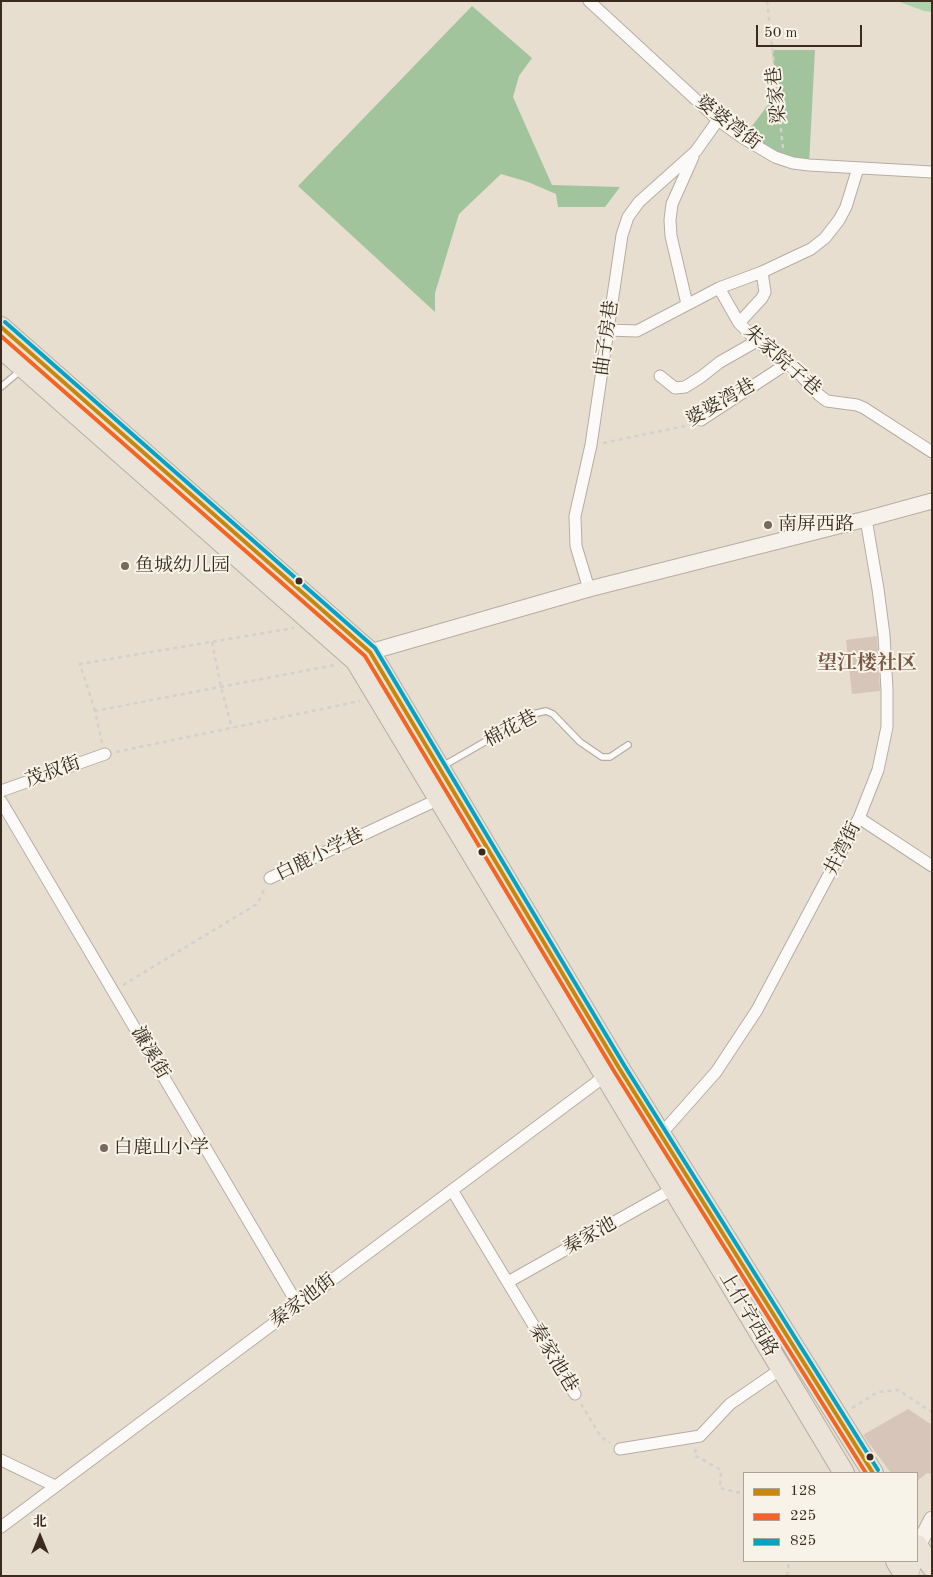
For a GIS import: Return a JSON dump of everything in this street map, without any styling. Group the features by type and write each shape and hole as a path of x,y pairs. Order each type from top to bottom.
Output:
{"highway":[{"name":"上什字西路","path":"1,327 363,656 440,768 614,1060 872,1472"},
{"name":"上什字西路","path":"1,348 315,625 363,656 378,698 843,1472"},
{"path":"918,1552 932,1566"},
{"path":"897,1562 907,1576"}],"main road":[{"path":"907,1576 912,1562"}],"street":[{"name":"婆婆湾街","path":"589,1 718,120 742,138 775,156 784,160 810,165 932,172"},
{"name":"曲子房巷","path":"589,590 576,546 575,516 591,445 622,235 628,217 639,202 696,151 718,120"},
{"path":"686,304 671,236 670,220 672,204 696,151"},
{"path":"608,330 637,331 719,288 762,272 811,249 825,238 839,220 846,207 858,168"},
{"name":"朱家院子巷","path":"762,272 764,292 762,298 739,323 757,341 788,363 828,401 858,405 932,452"},
{"path":"719,288 739,323"},
{"path":"660,376 675,388 685,387 720,362 757,341"},
{"name":"婆婆湾巷","path":"701,420 788,363"},
{"path":"363,656 589,590 932,501"},
{"name":"井湾街","path":"661,1134 716,1072 757,1010 859,818 878,770 887,727 887,690 884,636 866,519"},
{"name":"茂叔街","path":"1,791 105,754"},
{"name":"白鹿小学巷","path":"270,878 439,799"},
{"name":"濂溪街","path":"1,801 298,1305"},
{"path":"859,818 932,866"},
{"name":"秦家池街","path":"1,1526 605,1076"},
{"name":"秦家池巷","path":"452,1190 575,1394"},
{"name":"秦家池","path":"508,1282 673,1190"},
{"path":"620,1449 700,1436 730,1404 781,1369"},
{"path":"1,1460 55,1486"},
{"path":"918,1546 932,1519"}],"lane":[{"path":"1,387 24,368"},
{"name":"棉花巷","path":"440,768 538,712 546,711 553,714 580,742 602,757 610,757 628,745"}],"path":[{"name":"梁家巷","path":"767,1 784,160"},
{"name":"婆婆湾巷","path":"591,445 691,425 701,420"},
{"path":"315,625 80,664 95,711 105,754 378,698"},
{"path":"212,642 232,728"},
{"path":"95,711 221,687 363,656"},
{"name":"白鹿小学巷","path":"114,991 257,904 270,878"},
{"path":"838,1416 878,1392 898,1390 932,1412"},
{"name":"秦家池巷","path":"575,1394 601,1437 620,1449"},
{"path":"700,1436 694,1455 721,1470 720,1488 743,1494"},
{"path":"787,1576 790,1562"}],"green space":[{"path":"897,1 932,1 932,12 924,11"},
{"path":"472,6 532,58 519,76 513,97 552,185 620,187 605,207 558,207 556,194 528,182 501,174 459,214 435,293 435,312 298,186"},
{"path":"772,50 815,50 809,165 743,138 777,93"}],"building":[{"path":"877,636 880,691 852,694 846,640"},
{"path":"908,1409 932,1425 932,1474 927,1473 918,1480 918,1472 890,1472 863,1435"}],"transit line":[{"name":"825","path":"5,322 375,648 624,1065 878,1470"},
{"name":"128","path":"1,327 370,652 619,1068 872,1472"},
{"name":"225","path":"1,336 365,656 614,1071 865,1472"}],"place":[{"name":"南屏西路","path":"768,525"},
{"name":"鱼城幼儿园","path":"125,566"},
{"name":"白鹿山小学","path":"104,1148"}],"district":[{"name":"望江楼社区","path":"867,664"}]}
